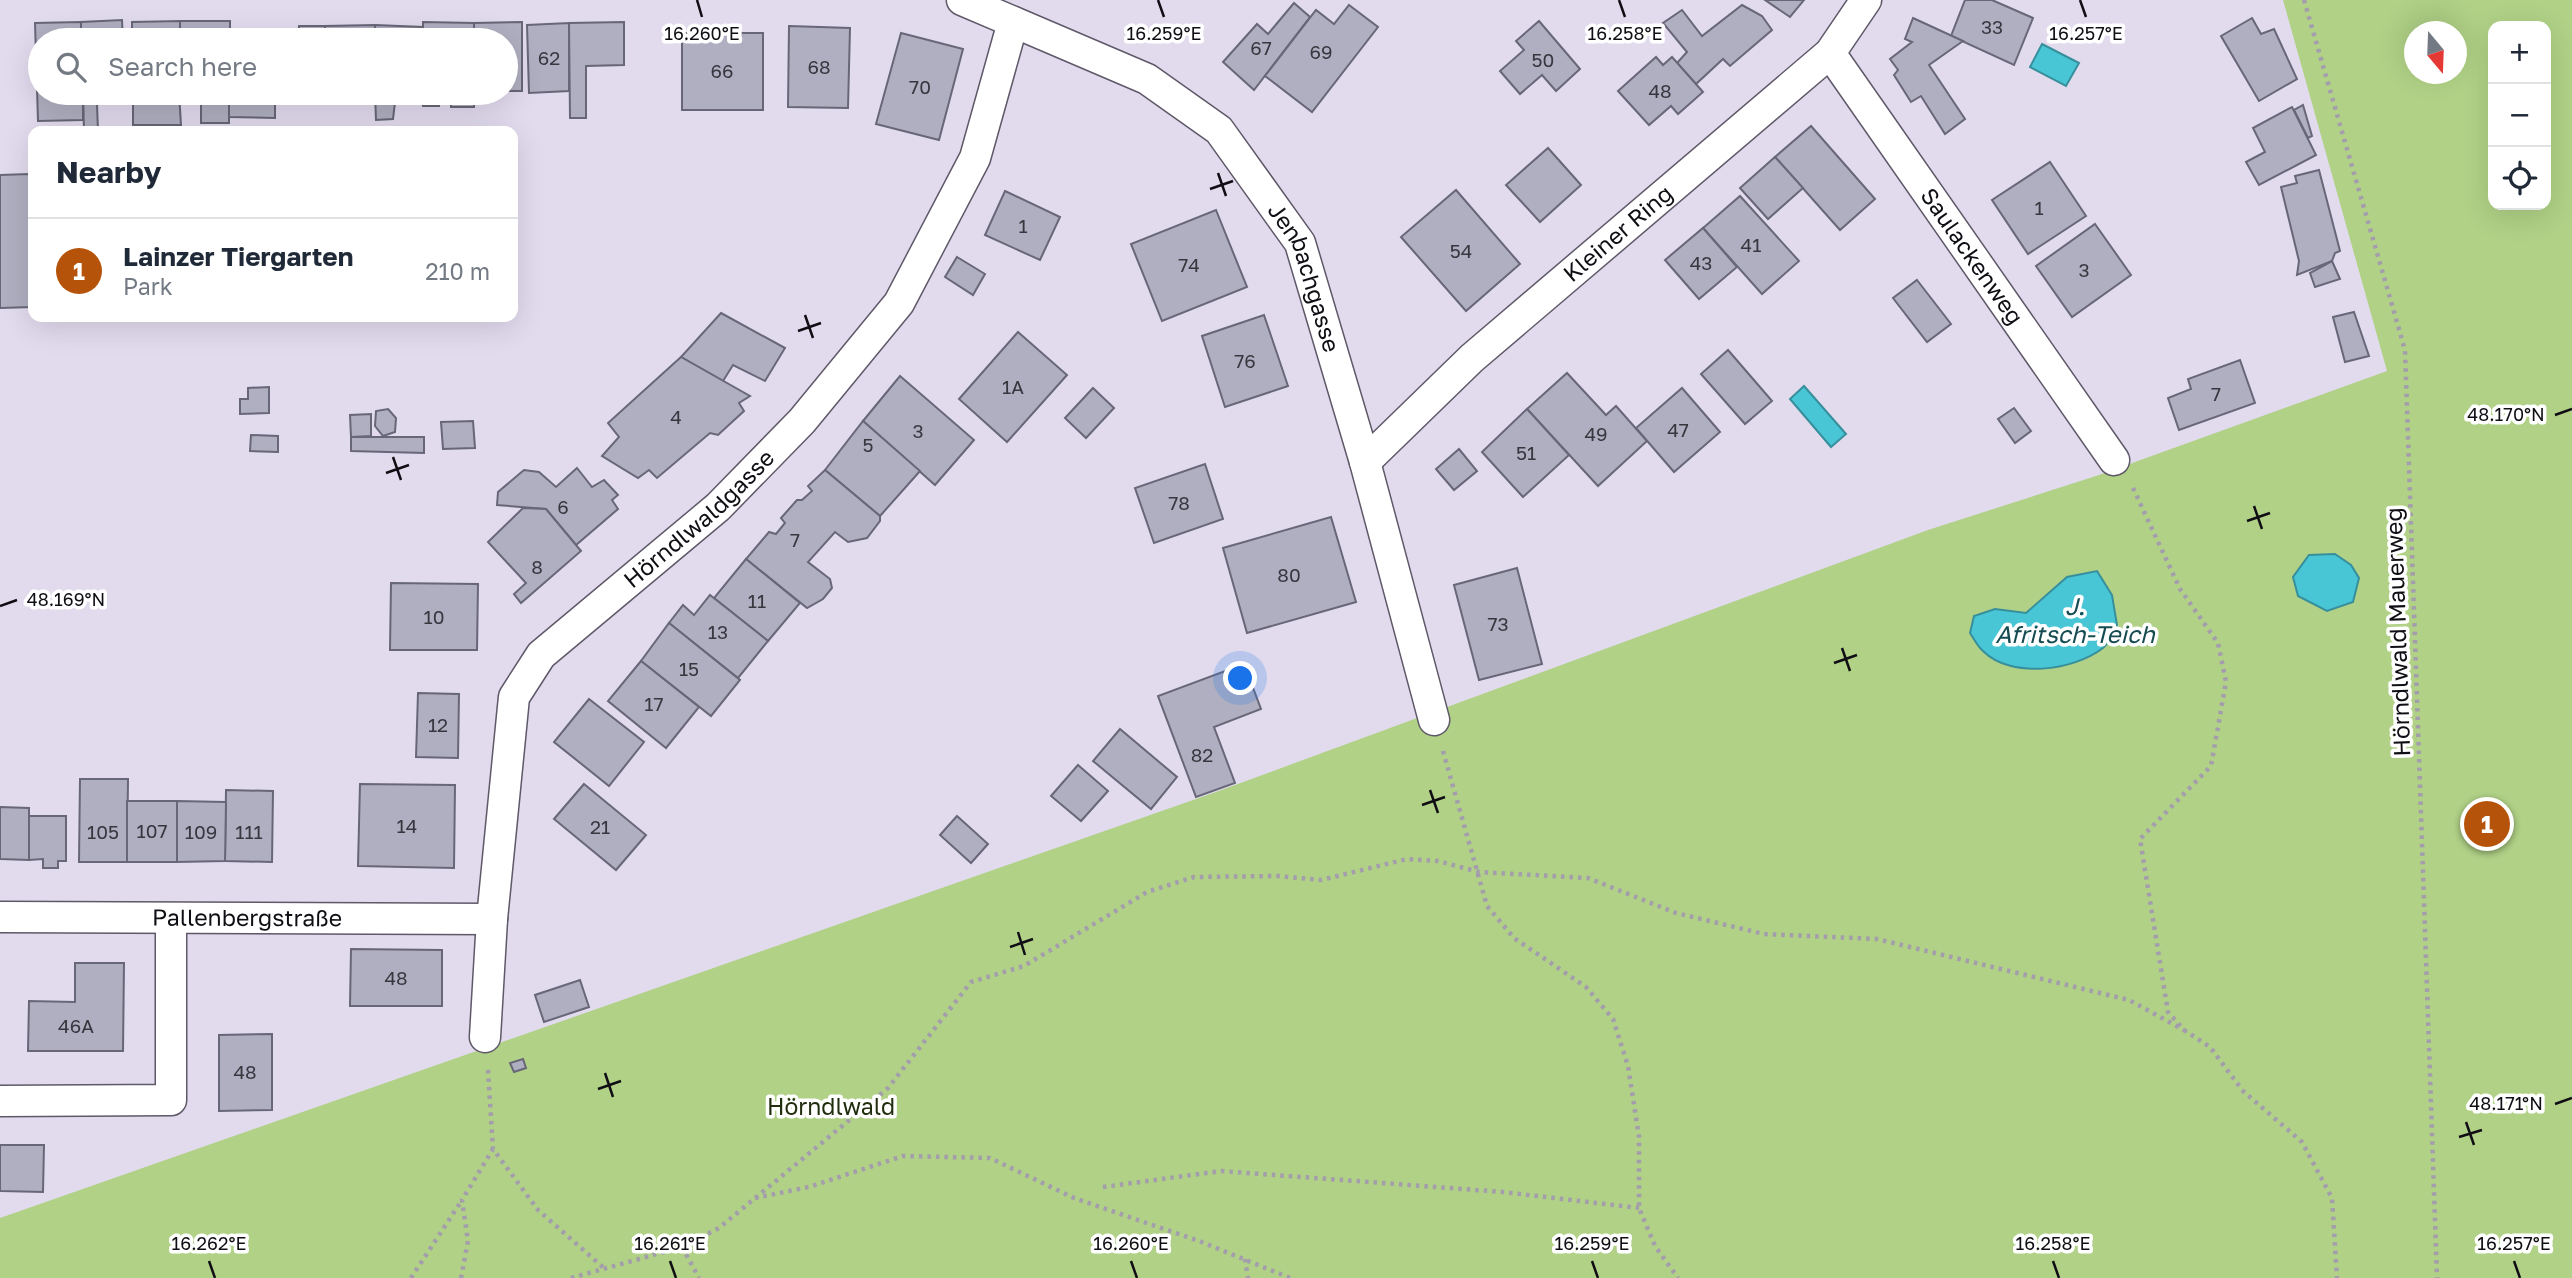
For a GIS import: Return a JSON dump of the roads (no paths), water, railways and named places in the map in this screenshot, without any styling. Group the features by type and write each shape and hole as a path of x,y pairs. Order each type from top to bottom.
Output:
{"street":[{"name":"Jenbachgasse","path":"962,0 1147,79 1219,130 1300,243 1365,462 1434,720"},
{"name":"Kleiner Ring","path":"1365,462 1472,358 1830,53 1866,0"},
{"name":"Hörndlwaldgasse","path":"485,1037 492,919 514,697 541,655 718,507 802,421 899,303 975,158 1013,22"},
{"name":"Saulackenweg","path":"1830,53 2113,460"},
{"name":"Pallenbergstraße","path":"0,917 171,920 492,919"},
{"path":"0,1101 170,1100 171,920"}],"water":[{"path":"2042,44 2079,63 2066,86 2030,67"},
{"path":"1804,386 1846,434 1831,447 1790,399"},
{"path":"2335,554 2351,565 2359,578 2353,602 2327,611 2298,596 2293,577 2309,555"},
{"name":"J. Afritsch-Teich","path":"2097,571 2112,595 2117,625 2105,646 2090,656 2076,662 2042,669 2009,666 1983,651 1970,633 1974,616 1995,609 2026,613 2067,577"}],"place":[{"name":"Lainzer Tiergarten","path":"2487,824"}],"park label":[{"name":"Hörndlwald","path":"831,1107"}]}
